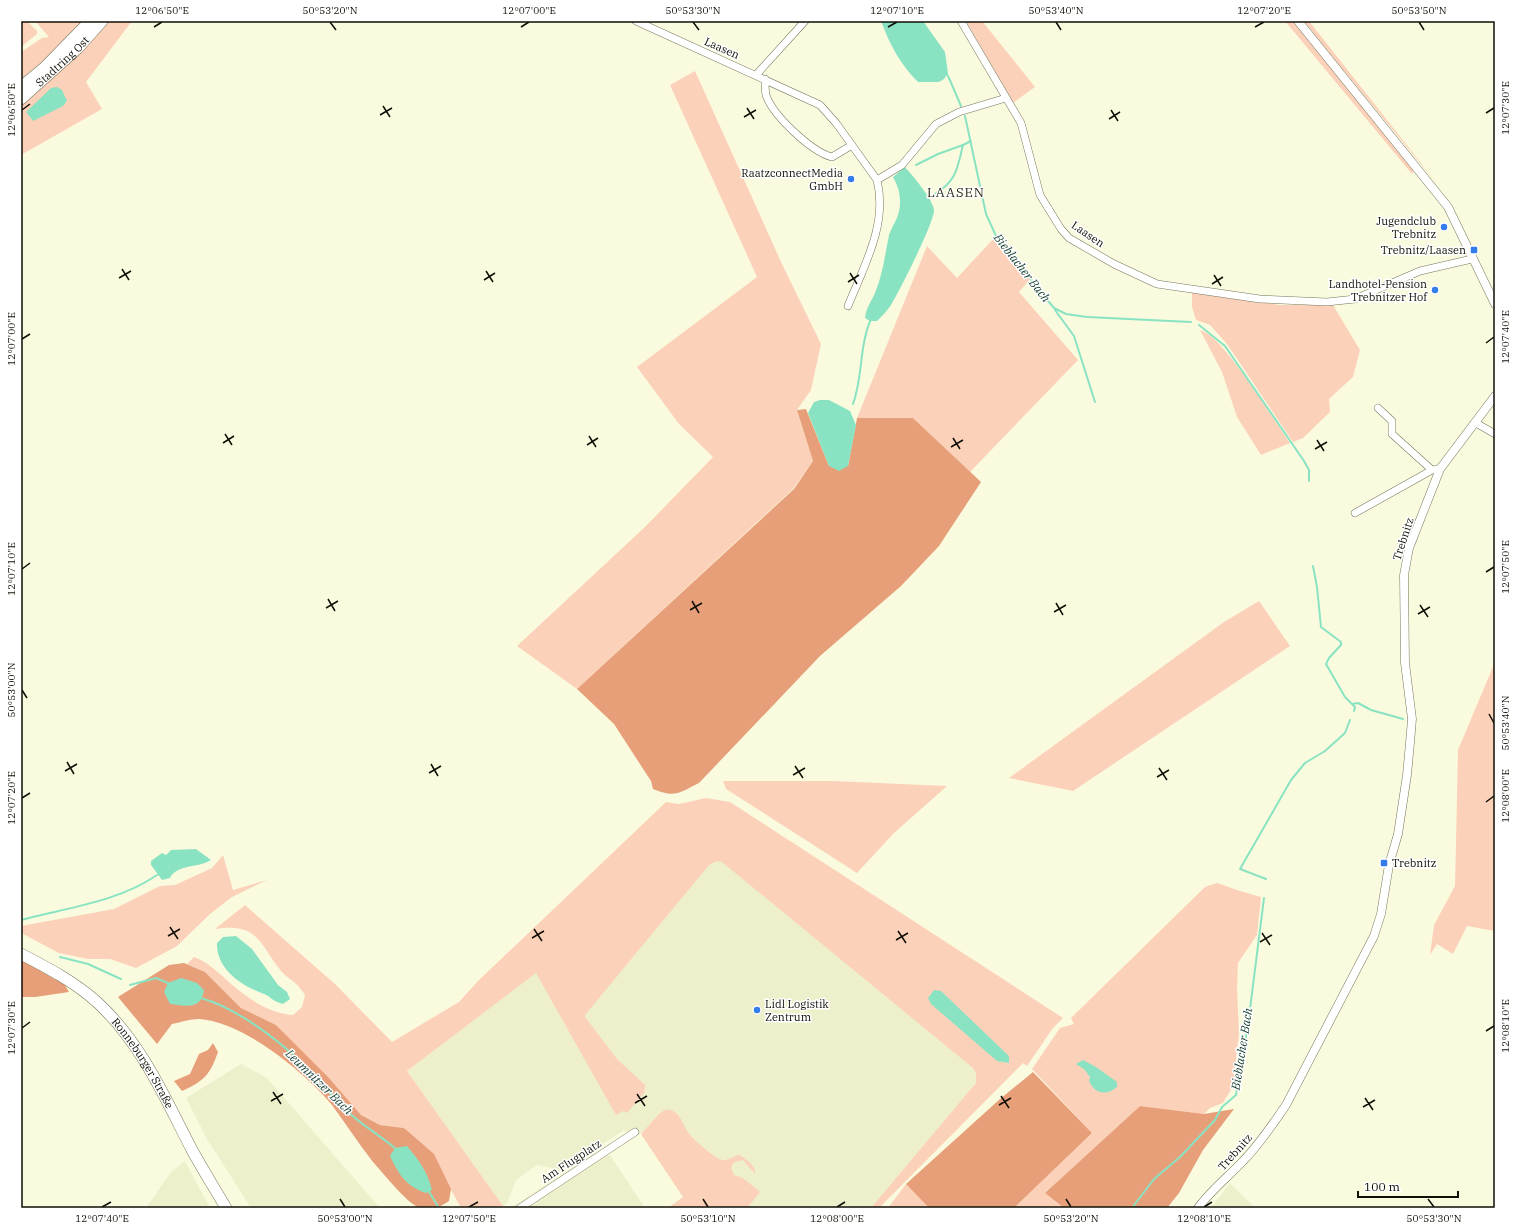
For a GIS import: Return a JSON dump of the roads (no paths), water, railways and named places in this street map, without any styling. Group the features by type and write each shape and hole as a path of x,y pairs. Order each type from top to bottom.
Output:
{"main road":[{"name":"Stadtring Ost","path":"21,87 44,68 90,21"},
{"name":"Stadtring Ost","path":"21,100 78,48 102,21"},
{"name":"Ronneburger Straße","path":"21,954 80,989 102,1007 126,1034 141,1054 162,1089 192,1151 226,1208"}],"street":[{"name":"Laasen","path":"636,21 820,105 836,123 877,180 880,193 878,222 873,246 848,306"},
{"path":"756,75 805,21"},
{"name":"Laasen","path":"961,21 1021,123 1040,195 1061,229 1069,238 1114,264 1157,284 1260,299 1327,302 1355,299 1420,271 1472,259"},
{"path":"1298,21 1448,207 1472,259 1495,303"},
{"path":"765,80 766,94 772,107 782,119 823,155 832,157 852,145"},
{"path":"877,180 902,165 936,124 958,112 1006,98"},
{"name":"Trebnitz","path":"1198,1208 1244,1160 1274,1123 1290,1098 1374,936 1381,914 1388,865 1398,834 1407,775 1412,719 1406,663 1404,575 1409,548 1436,469 1476,423 1495,398"},
{"path":"1355,513 1436,469 1392,434 1392,421 1378,408"},
{"path":"1476,423 1495,434"},
{"name":"Am Flugplatz","path":"520,1208 635,1132"}],"waterway":[{"name":"Bieblacher Bach","path":"946,73 961,106"},
{"name":"Bieblacher Bach","path":"965,116 986,214 996,236 1054,308 1066,314 1087,317 1191,322"},
{"path":"935,194 952,179 963,145 971,141"},
{"path":"916,165 938,154 963,145"},
{"path":"1055,310 1074,336 1095,402"},
{"path":"853,404 867,329 871,319"},
{"name":"Bieblacher Bach","path":"1199,325 1225,346 1304,461 1309,470 1309,481"},
{"name":"Bieblacher Bach","path":"1313,566 1317,587 1321,627 1341,642 1341,645 1329,658 1326,664 1345,697 1355,707 1354,711"},
{"path":"1352,704 1358,703 1371,710 1403,719"},
{"name":"Bieblacher Bach","path":"1266,879 1240,869 1291,780 1305,763 1325,751 1345,733 1350,720"},
{"path":"21,920 74,908 109,898 126,892 157,875"},
{"name":"Bieblacher Bach","path":"1132,1208 1154,1179 1180,1157 1215,1120 1222,1107 1236,1095 1248,1025 1264,898"},
{"name":"Leumnitzer Bach","path":"60,957 88,964 121,979"},
{"name":"Leumnitzer Bach","path":"130,985 156,978 170,984"},
{"name":"Leumnitzer Bach","path":"201,998 228,1009 268,1034 302,1063 352,1115 396,1149"},
{"name":"Leumnitzer Bach","path":"428,1190 439,1208"}],"place":[{"name":"RaatzconnectMedia GmbH","path":"851,179"},
{"name":"Jugendclub Trebnitz","path":"1444,227"},
{"name":"Trebnitz/Laasen","path":"1474,250"},
{"name":"Landhotel-Pension Trebnitzer Hof","path":"1435,290"},
{"name":"Trebnitz","path":"1384,863"},
{"name":"Lidl Logistik Zentrum","path":"757,1010"}],"district":[{"name":"LAASEN","path":"956,192"}]}
